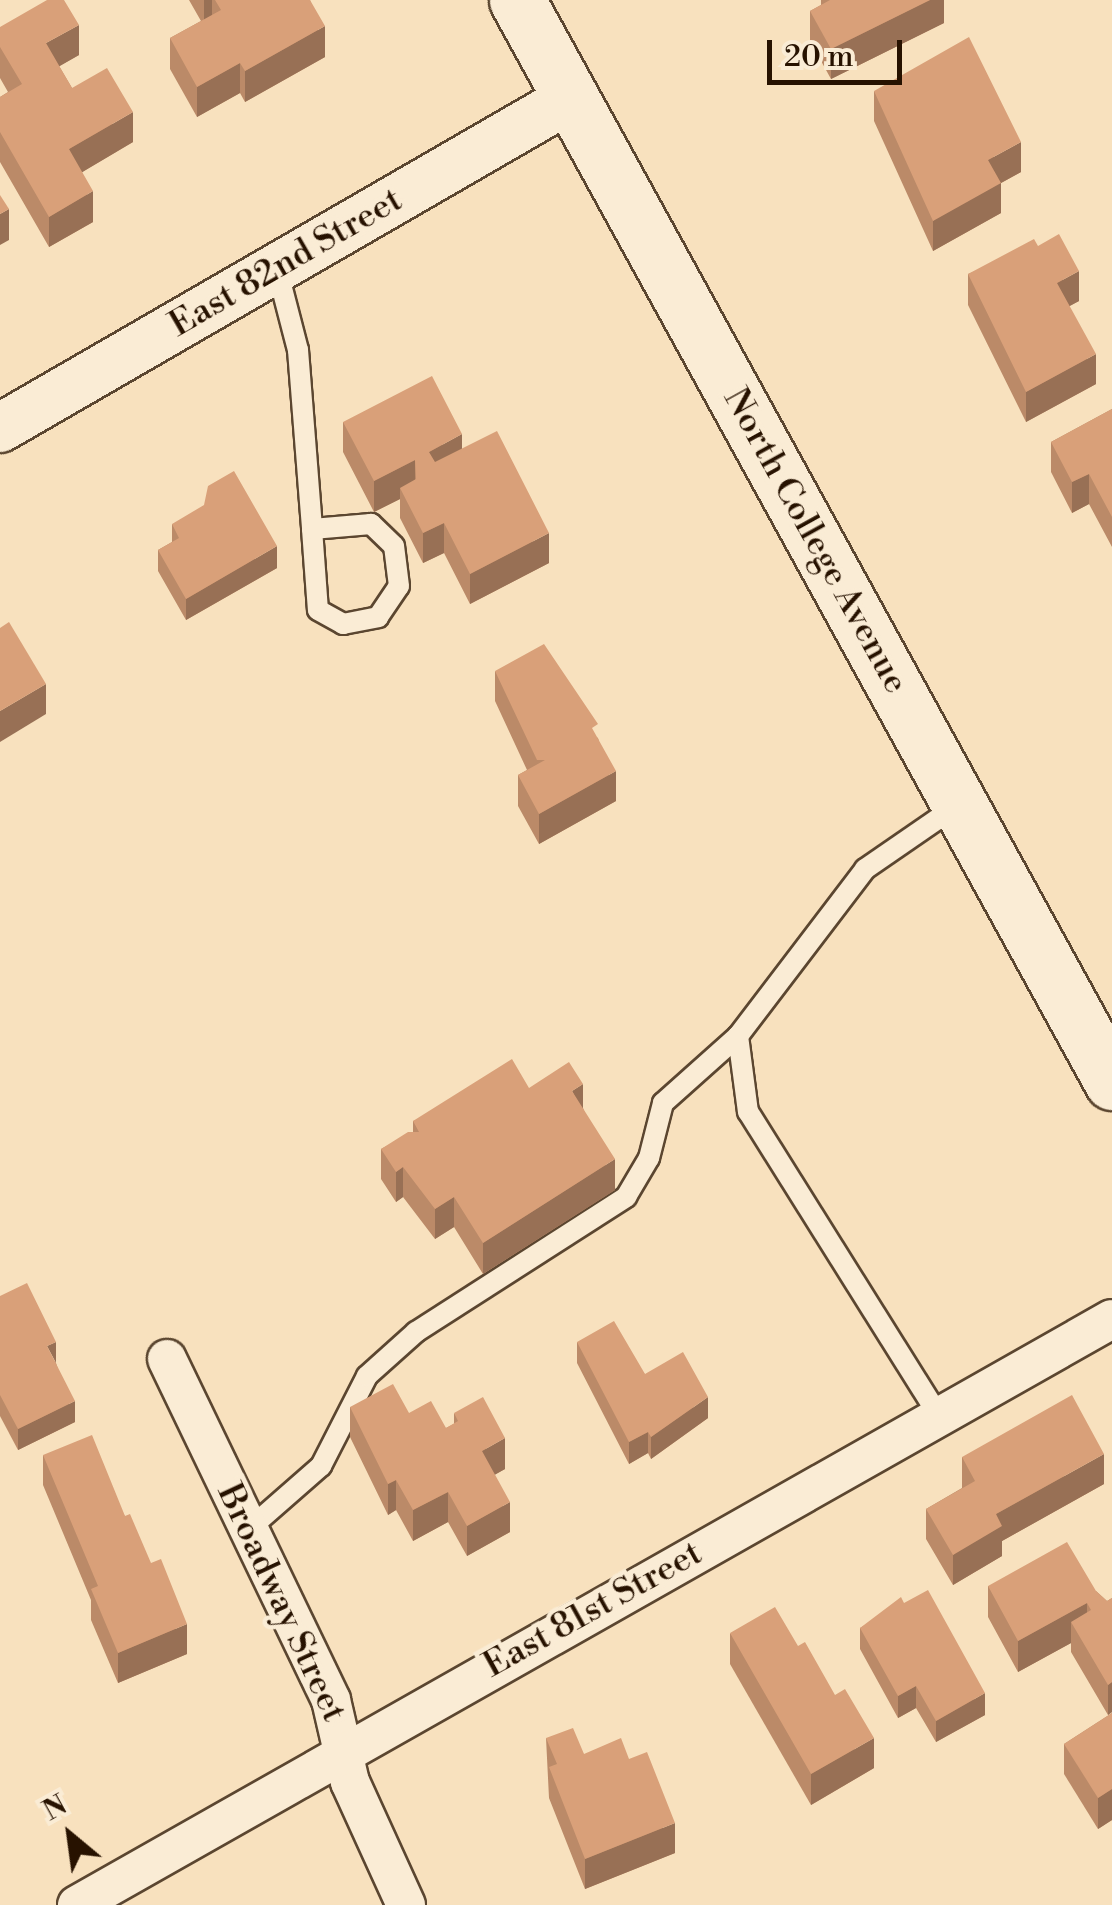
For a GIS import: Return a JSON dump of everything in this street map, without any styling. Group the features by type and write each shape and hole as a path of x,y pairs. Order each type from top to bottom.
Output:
{"main road":[{"name":"North College Avenue","path":"532,7 572,98 1112,1082"}],"street":[{"name":"East 82nd Street","path":"0,428 572,98"},
{"name":"East 81st Street","path":"77,1905 344,1750 1112,1319"},
{"name":"Broadway Street","path":"167,1359 331,1700 350,1782 406,1905"}],"lane":[{"path":"277,268 298,350 318,610 343,624 378,617 399,586 394,546 371,524 312,529"},
{"path":"248,1529 322,1466 368,1376 416,1332 626,1197 648,1158 663,1103 738,1036 865,869 959,804"},
{"path":"738,1036 748,1112 939,1416"}],"building":[{"path":"47,0 64,0 79,25 46,43 72,88 107,68 133,112 69,149 93,191 49,217 0,132 0,97 22,84 0,47 0,27"},
{"path":"215,0 310,0 325,26 245,71 240,63 197,87 170,38 221,10"},
{"path":"830,0 930,0 831,49 810,11"},
{"path":"969,37 1021,142 988,160 1001,183 933,221 874,91"},
{"path":"0,195 9,209 0,214"},
{"path":"1059,234 1079,271 1057,283 1096,354 1026,392 968,274 1034,239 1038,246"},
{"path":"432,376 462,434 429,452 435,462 497,431 549,533 470,574 444,523 423,533 400,488 416,479 415,460 374,481 343,422"},
{"path":"1112,409 1112,517 1089,474 1072,482 1051,442"},
{"path":"234,471 277,546 186,599 158,550 179,538 172,524 204,505 208,486"},
{"path":"9,622 46,684 0,711 0,628"},
{"path":"544,644 598,724 592,728 616,771 539,814 518,775 545,760 537,760 495,671"},
{"path":"512,1059 529,1088 569,1062 583,1084 572,1091 615,1159 483,1243 454,1197 435,1209 403,1167 396,1172 381,1149 408,1132 419,1132 413,1121"},
{"path":"27,1283 56,1342 47,1346 75,1401 18,1429 0,1395 0,1296"},
{"path":"614,1321 645,1374 683,1352 708,1397 651,1437 648,1432 629,1442 577,1342"},
{"path":"393,1384 409,1413 431,1401 446,1428 458,1421 454,1413 483,1397 505,1438 482,1451 510,1502 467,1526 448,1492 413,1510 396,1480 388,1484 350,1407"},
{"path":"1072,1395 1104,1454 996,1514 1002,1526 953,1555 926,1509 975,1481 962,1457"},
{"path":"92,1435 125,1516 130,1514 151,1563 161,1559 187,1624 118,1653 91,1589 98,1586 43,1455"},
{"path":"1067,1542 1096,1591 1107,1601 1112,1598 1112,1682 1108,1685 1071,1622 1091,1610 1087,1603 1018,1641 988,1586"},
{"path":"928,1590 985,1693 936,1721 916,1686 898,1696 860,1628 901,1597 904,1603"},
{"path":"775,1607 798,1646 805,1642 835,1695 845,1689 874,1738 811,1774 730,1633"},
{"path":"1112,1713 1112,1789 1098,1798 1064,1744"},
{"path":"573,1728 584,1754 621,1738 629,1759 647,1752 675,1823 585,1859 549,1767 557,1764 546,1738"}]}
